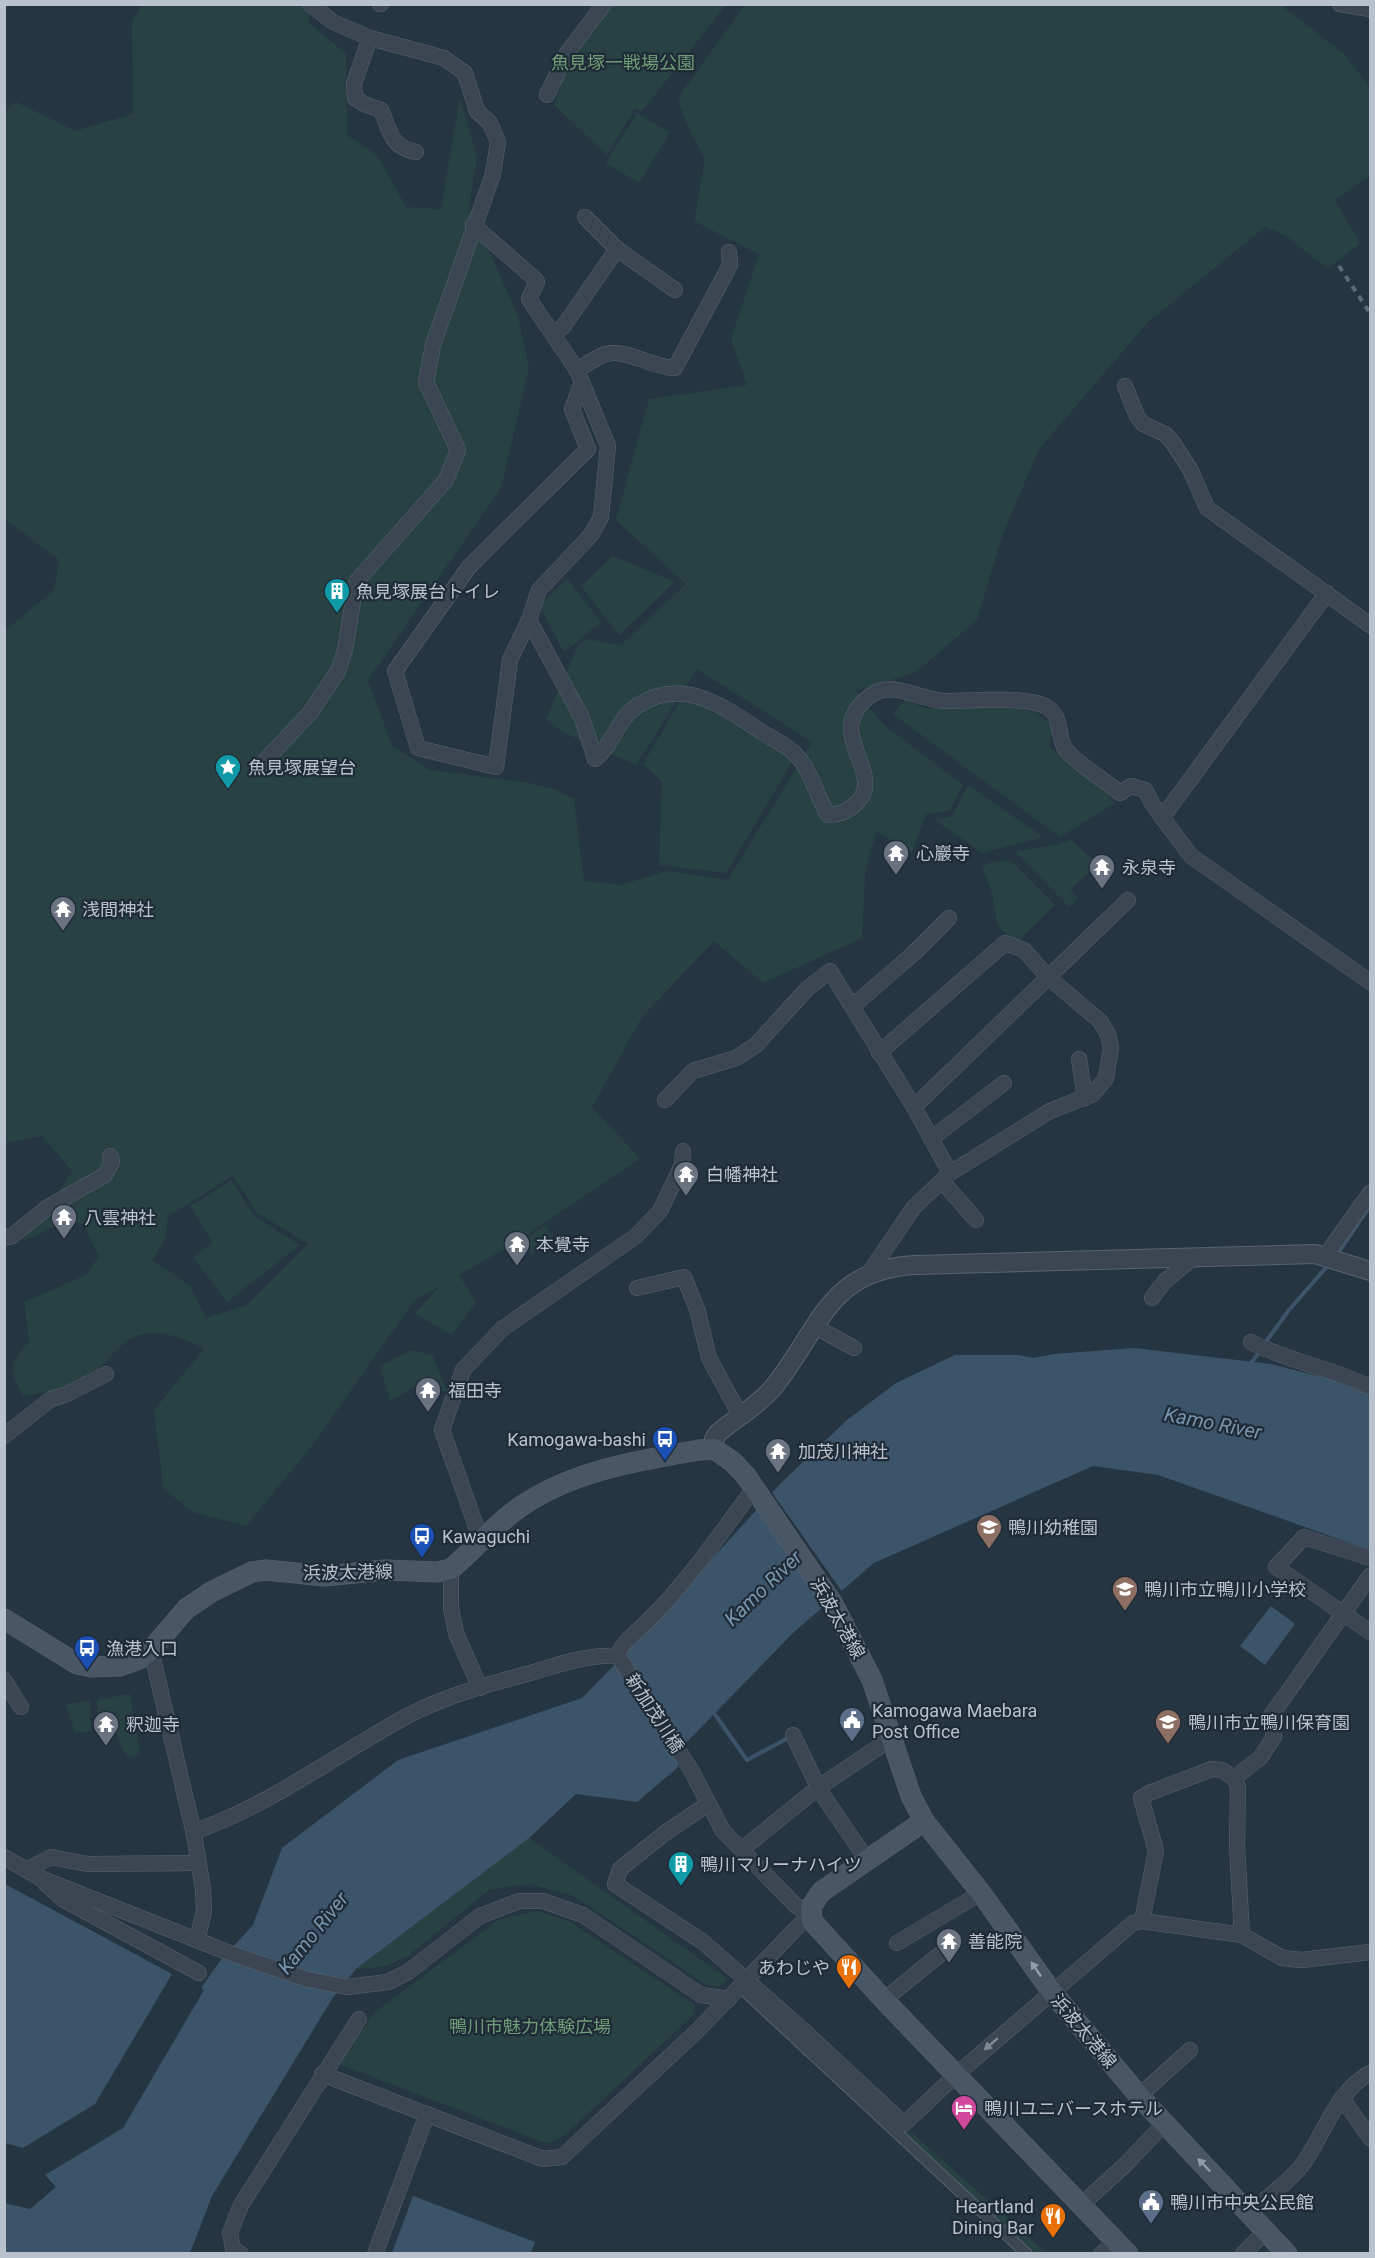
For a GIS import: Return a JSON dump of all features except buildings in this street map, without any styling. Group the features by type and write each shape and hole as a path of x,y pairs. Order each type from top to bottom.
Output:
{"main road":[{"path":"451,1569 519,1507 555,1487 596,1470 714,1449"},
{"name":"浜波太港線","path":"714,1449 733,1462 757,1491 833,1604 866,1665 911,1796 924,1821 981,1893 1052,1992 1139,2096 1287,2253"},
{"name":"浜波太港線","path":"4,1619 66,1658 92,1667 129,1663 140,1659 152,1650 186,1609 211,1592 252,1572 266,1570 325,1576 385,1570 437,1572 451,1569"},
{"path":"924,1821 820,1892 810,1914 819,1930 884,2000 1082,2205 1115,2249"}],"street":[{"path":"258,768 310,713 338,671 347,640 356,582 446,480 452,468 458,450 426,382 433,345 473,225 493,174 498,142 490,123 477,111 465,73 444,57 370,38 333,22 310,4"},
{"path":"547,95 567,53 604,4"},
{"path":"1341,4 1371,9"},
{"path":"370,38 354,83 355,98 381,110 394,142 403,149 416,152"},
{"path":"585,217 616,249 675,290"},
{"path":"473,225 537,282 529,299 580,376 608,446 601,517 591,535 539,590 529,620 510,660 496,767 418,748 395,671 470,567 588,449 572,409 580,376 606,354 620,354 662,368 675,368 730,265 729,252"},
{"path":"553,333 563,327 616,249"},
{"path":"1125,386 1137,416 1143,424 1165,434 1171,440 1190,469 1208,508 1371,625"},
{"path":"1162,818 1327,593"},
{"path":"529,620 582,718 596,759 606,751 621,721 635,707 655,696 678,692 696,695 726,708 796,755 828,815 840,815 863,796 865,779 850,733 855,712 867,697 883,690 942,701 994,699 1044,706 1054,714 1060,725 1065,748 1120,793 1131,786 1145,790 1162,818 1191,856 1371,982"},
{"path":"914,1107 1128,900"},
{"path":"853,1006 914,953 949,918"},
{"path":"714,1449 715,1436 773,1388 837,1294 869,1273 914,1207 946,1177 1050,1111 1093,1094 1106,1078 1111,1048 1108,1034 1100,1021 1048,977 1024,950 1005,943 879,1053"},
{"path":"666,1100 693,1071 736,1058 756,1045 812,984 830,971 932,1138 946,1177 976,1220"},
{"path":"1079,1059 1085,1098"},
{"path":"932,1138 1004,1083"},
{"path":"481,1540 442,1430 463,1370 502,1329 636,1236 660,1211 682,1165 683,1151"},
{"path":"4,1238 12,1236 48,1207 105,1175 112,1161 110,1156"},
{"path":"1326,1255 1371,1193"},
{"path":"869,1273 915,1265 1308,1254 1326,1255 1371,1271"},
{"path":"1152,1298 1165,1281 1193,1258"},
{"path":"638,1288 684,1277 697,1309 710,1358 740,1415"},
{"path":"814,1326 854,1348"},
{"path":"1251,1342 1274,1354 1332,1371 1371,1387"},
{"path":"4,1436 51,1399 65,1395 106,1374"},
{"path":"193,1832 262,1803 322,1764 411,1714 480,1688 569,1662 619,1656 623,1645 662,1607 757,1491"},
{"path":"1371,1558 1304,1537 1276,1567 1371,1632"},
{"path":"451,1569 451,1608 456,1633 480,1688"},
{"path":"1234,1778 1260,1758 1274,1737 1270,1717 1371,1576"},
{"path":"152,1650 199,1863 204,1911 197,1940"},
{"name":"新加茂川橋","path":"619,1656 691,1770 723,1831 796,1906 810,1914"},
{"path":"4,1680 21,1707"},
{"path":"793,1735 819,1787 867,1860"},
{"path":"741,1850 819,1787 892,1738"},
{"path":"1142,1921 1156,1851 1142,1798 1149,1793 1212,1768 1222,1770 1234,1778 1238,1787 1237,1845 1242,1935"},
{"path":"708,1804 664,1833 620,1869 615,1884 703,1942 743,1984 1027,2253"},
{"path":"4,1857 40,1878 227,1952 306,1979 347,1987 388,1982 408,1972 467,1925 497,1908 519,1902 543,1901 583,1915 702,1995 729,1999"},
{"path":"26,1870 51,1857 88,1864 199,1863"},
{"path":"40,1878 64,1900 199,1973"},
{"path":"897,1943 981,1893"},
{"path":"322,2074 543,2158 562,2157 729,1999 810,1914"},
{"path":"743,1984 904,2124 957,2074 1133,1923 1142,1921 1242,1935 1282,1958 1302,1960 1371,1952"},
{"path":"884,2000 939,1955"},
{"path":"241,2253 233,2248 231,2233 241,2205 359,2019"},
{"path":"1139,2096 1190,2050"},
{"path":"1250,2212 1304,2162 1342,2098 1357,2080 1371,2073"},
{"path":"1342,2098 1371,2138"},
{"path":"375,2253 427,2114"},
{"path":"1082,2205 1164,2124"},
{"path":"1243,2253 1266,2230"}],"green space":[{"path":"143,5 314,5 308,22 346,54 347,135 378,156 406,207 441,209 460,97 477,157 469,206 518,316 529,368 501,488 368,680 392,746 430,770 529,783 554,789 574,799 584,881 620,885 668,871 728,880 812,742 697,669 636,765 563,732 546,719 579,644 587,639 621,645 686,584 616,520 649,399 747,385 731,339 759,254 694,221 705,159 687,125 678,98 745,5 1281,5 1343,53 1370,87 1370,175 1335,200 1360,243 1328,269 1285,235 1265,227 1147,323 1039,449 1002,536 977,620 916,672 856,691 884,725 963,785 949,811 926,814 912,852 876,831 865,873 862,938 763,983 714,941 642,1017 592,1107 640,1159 513,1244 459,1275 476,1303 451,1335 415,1313 439,1287 414,1301 311,1447 246,1526 193,1512 163,1488 154,1410 204,1349 174,1336 142,1334 123,1344 97,1370 77,1383 60,1389 23,1396 13,1373 18,1356 29,1341 24,1302 86,1275 99,1256 83,1224 58,1225 23,1240 27,1233 41,1222 72,1171 42,1136 5,1143 5,631 54,590 59,560 5,519 5,112 16,102 75,131 133,114 132,20","holes":["233,1176 256,1212 308,1244 247,1305 206,1318 190,1286 152,1260 165,1240 168,1216"]},
{"name":"魚見塚一戦場公園","path":"610,5 726,5 642,111 635,109 607,155 554,105 570,56"},
{"path":"637,113 670,133 639,183 606,163"},
{"path":"613,556 675,582 619,635 581,586"},
{"path":"567,579 601,622 564,652 539,605"},
{"path":"905,700 926,708 992,706 1034,711 1054,727 1049,746 1101,787 1115,803 1060,837 893,714"},
{"path":"680,701 706,707 783,751 792,762 726,873 659,865 662,782 643,764"},
{"path":"968,785 1043,837 982,853 935,820 952,816"},
{"path":"1071,840 1098,864 1070,890 1078,898 1069,907 1016,852"},
{"path":"1010,860 1055,905 1018,941 999,926 991,890 982,868 988,863"},
{"path":"232,1180 253,1215 300,1245 227,1302 193,1257 213,1242 190,1206"},
{"path":"545,1225 555,1240 531,1255 520,1242"},
{"path":"411,1350 432,1355 447,1391 427,1390 423,1382 390,1401 380,1366"},
{"path":"130,1694 140,1753 130,1758 123,1750 114,1728 98,1730 97,1700"},
{"path":"90,1701 91,1731 75,1733 66,1704"},
{"path":"529,1838 728,1979 718,1988 704,1983 574,1896 530,1884 489,1890 408,1956 384,1967 356,1969"},
{"name":"鴨川市魅力体験広場","path":"537,1911 569,1921 695,2005 693,2015 565,2135 548,2144 339,2064 374,2013 500,1919"},
{"path":"752,1991 1047,2253 1017,2253 743,1997"}],"water":[{"name":"Kamo River","path":"1134,1348 1271,1364 1333,1380 1370,1395 1370,1550 1158,1475 1093,1466 874,1563 794,1632 684,1745 677,1768 637,1802 576,1794 529,1838 356,1969 332,1999 212,2196 190,2253 5,2254 5,2203 30,2209 56,2187 45,2175 123,2128 204,1990 201,1988 220,1961 253,1925 282,1848 398,1760 582,1698 630,1649 780,1484 847,1420 896,1383 955,1355 1019,1355 1033,1358 1054,1354"},
{"path":"1271,1606 1295,1624 1265,1665 1240,1646"},
{"path":"5,1884 172,1974 95,2104 23,2148 5,2143"},
{"path":"413,2196 535,2242 531,2253 392,2253"}],"pier":[{"path":"771,1491 843,1593 825,1607 755,1508"}],"waterway":[{"path":"1337,1255 1370,1206"},
{"path":"1265,1343 1289,1310 1330,1263"},
{"path":"1251,1363 1261,1350"},
{"path":"714,1713 747,1760 788,1738"}],"railway":[{"path":"1339,266 1370,313"}],"place":[{"name":"魚見塚展台トイレ","path":"337,614"},
{"name":"魚見塚展望台","path":"228,790"},
{"name":"心巖寺","path":"896,876"},
{"name":"永泉寺","path":"1102,890"},
{"name":"浅間神社","path":"63,932"},
{"name":"白幡神社","path":"686,1197"},
{"name":"八雲神社","path":"64,1240"},
{"name":"本覺寺","path":"517,1267"},
{"name":"福田寺","path":"428,1413"},
{"name":"Kamogawa-bashi","path":"665,1462"},
{"name":"加茂川神社","path":"778,1474"},
{"name":"鴨川幼稚園","path":"989,1550"},
{"name":"Kawaguchi","path":"422,1559"},
{"name":"鴨川市立鴨川小学校","path":"1125,1612"},
{"name":"漁港入口","path":"87,1671"},
{"name":"Kamogawa Maebara Post Office","path":"852,1743"},
{"name":"鴨川市立鴨川保育園","path":"1168,1745"},
{"name":"釈迦寺","path":"106,1747"},
{"name":"鴨川マリーナハイツ","path":"681,1887"},
{"name":"善能院","path":"949,1964"},
{"name":"あわじや","path":"849,1990"},
{"name":"鴨川ユニバースホテル","path":"964,2131"},
{"name":"鴨川市中央公民館","path":"1151,2225"},
{"name":"Heartland Dining Bar","path":"1053,2239"}]}
